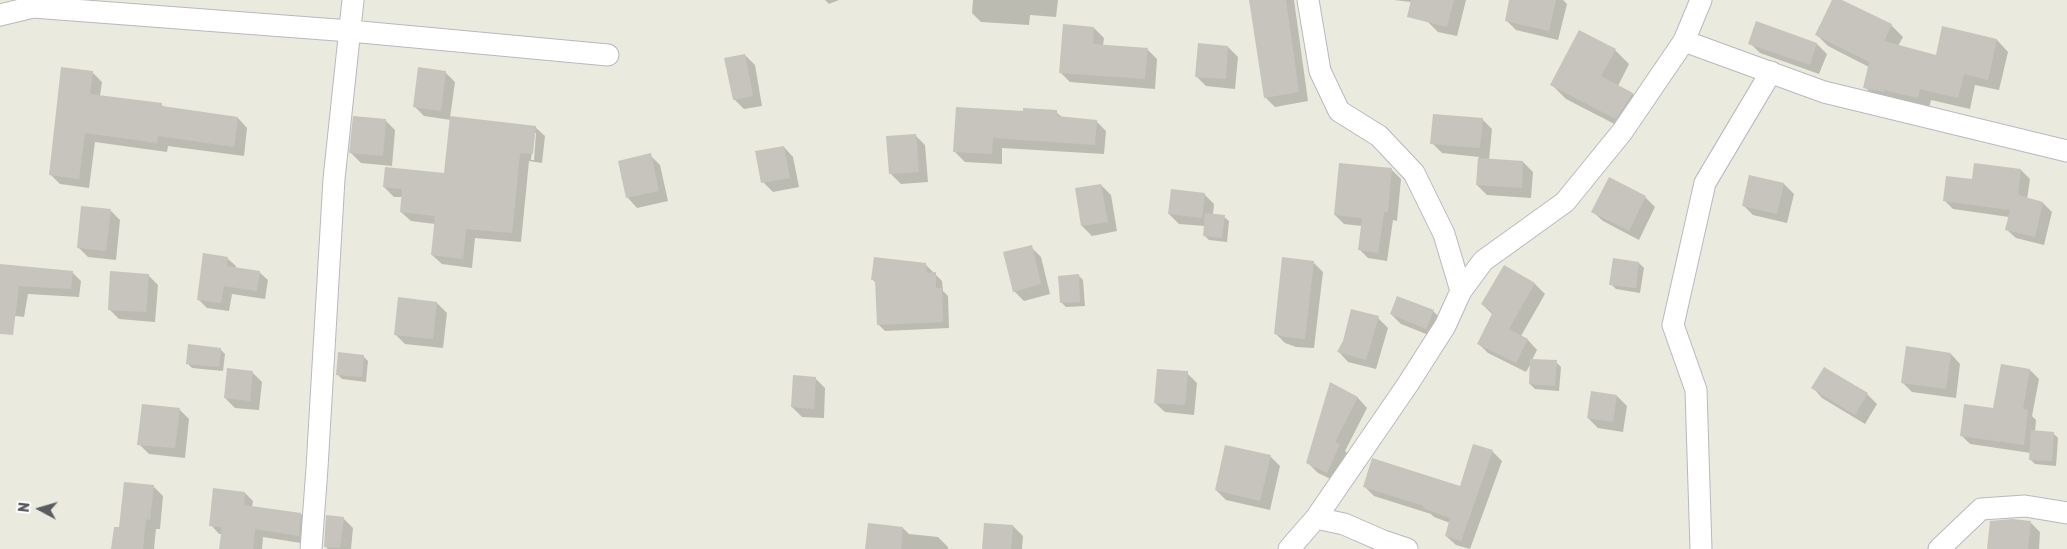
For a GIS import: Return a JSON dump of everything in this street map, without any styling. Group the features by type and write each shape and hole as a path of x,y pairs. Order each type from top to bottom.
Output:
{"street":[{"path":"311,549 334,179 353,0"},
{"path":"1308,0 1320,71 1339,111 1379,136 1414,173 1444,234 1462,291"},
{"path":"1289,549 1316,518 1408,384 1445,326 1462,291 1483,261 1565,202 1622,132 1684,41 1701,0"},
{"path":"0,15 33,7 350,31 608,55"},
{"path":"1684,41 1824,92 2067,151"},
{"path":"1701,549 1696,390 1673,325 1705,184 1771,72"},
{"path":"1939,549 1981,509 2025,506 2067,514"},
{"path":"1316,518 1344,524 1407,549"}],"building":[{"path":"1249,0 1286,0 1299,92 1264,98"},
{"path":"1411,0 1454,0 1447,27 1407,17"},
{"path":"1509,0 1556,0 1549,31 1505,21"},
{"path":"1832,0 1842,0 1892,24 1884,41 1936,55 1942,26 1997,39 1988,80 1964,74 1958,98 1920,89 1918,98 1884,90 1884,92 1863,88 1869,62 1815,35"},
{"path":"1756,21 1817,43 1810,65 1748,44"},
{"path":"1063,24 1094,27 1093,44 1148,48 1145,79 1059,73"},
{"path":"1579,30 1616,49 1601,76 1633,93 1616,119 1550,85"},
{"path":"1198,43 1228,46 1226,79 1195,77"},
{"path":"745,54 753,96 733,100 724,58"},
{"path":"61,67 93,71 90,94 162,103 162,106 238,117 234,147 158,136 157,143 85,133 79,179 49,175"},
{"path":"418,67 446,71 441,111 413,107"},
{"path":"956,107 1023,111 1023,108 1057,110 1057,116 1097,120 1095,145 993,138 992,154 953,152"},
{"path":"1433,114 1483,118 1480,148 1430,144"},
{"path":"353,116 386,119 383,156 349,153"},
{"path":"450,116 536,126 533,154 520,153 512,233 466,229 463,259 431,255 435,216 400,212 402,189 383,187 385,167 444,173"},
{"path":"916,134 919,172 889,174 886,136"},
{"path":"784,146 790,178 761,183 755,151"},
{"path":"651,153 659,191 626,198 618,161"},
{"path":"1478,158 1523,161 1522,188 1476,185"},
{"path":"1339,163 1392,168 1388,212 1384,212 1378,253 1358,250 1362,218 1334,215"},
{"path":"1974,163 2021,169 2018,195 2043,202 2035,237 2005,230 2010,210 1943,201 1946,176 1972,179"},
{"path":"1749,175 1784,183 1777,214 1742,206"},
{"path":"1609,177 1646,196 1629,231 1591,212"},
{"path":"1101,184 1108,222 1081,226 1075,188"},
{"path":"1171,189 1205,193 1202,218 1168,214"},
{"path":"81,206 111,209 106,251 77,248"},
{"path":"1205,213 1225,215 1222,238 1203,236"},
{"path":"1032,245 1041,284 1013,292 1003,252"},
{"path":"203,253 228,257 227,266 260,271 257,291 224,286 221,303 197,300"},
{"path":"874,257 926,263 927,273 936,272 936,288 942,288 943,322 877,325 875,280 871,280"},
{"path":"1282,257 1314,261 1305,339 1274,334"},
{"path":"1613,258 1639,262 1636,288 1609,285"},
{"path":"0,264 73,271 71,289 19,286 13,335 0,334"},
{"path":"1504,265 1535,283 1509,329 1528,339 1516,363 1477,344 1493,312 1481,304"},
{"path":"110,271 149,274 146,312 108,310"},
{"path":"1079,274 1080,302 1060,303 1058,276"},
{"path":"1397,296 1434,310 1426,329 1390,314"},
{"path":"398,297 437,302 433,339 394,335"},
{"path":"1351,309 1379,316 1366,360 1337,352 1343,341"},
{"path":"188,344 221,348 219,367 186,364"},
{"path":"1906,346 1951,353 1946,389 1901,383"},
{"path":"338,352 364,355 362,377 336,375"},
{"path":"1530,359 1557,360 1555,386 1529,384"},
{"path":"2001,364 2030,369 2023,409 2028,410 2024,445 1960,436 1964,404 1993,408"},
{"path":"1824,367 1868,393 1855,415 1811,388"},
{"path":"227,368 253,371 250,401 224,398"},
{"path":"1157,369 1188,371 1185,405 1154,403"},
{"path":"793,375 816,377 814,409 791,407"},
{"path":"1330,382 1358,397 1335,442 1340,444 1327,473 1306,463"},
{"path":"1591,391 1617,395 1613,422 1587,418"},
{"path":"142,404 180,408 175,448 137,445"},
{"path":"2031,430 2054,432 2052,461 2029,460"},
{"path":"1473,444 1493,450 1461,541 1445,536 1450,518 1423,508 1424,506 1363,487 1372,458 1460,486"},
{"path":"1225,445 1271,455 1260,501 1215,490"},
{"path":"124,482 154,485 150,520 146,519 143,549 111,549 114,527 119,527"},
{"path":"213,488 245,492 244,505 301,513 299,536 255,529 253,549 219,549 222,527 209,526"},
{"path":"326,515 344,517 340,548 324,547"},
{"path":"2012,519 2031,521 2028,549 1987,549 1990,521"},
{"path":"868,523 903,527 901,549 865,549"},
{"path":"984,523 1013,525 1011,549 982,549"}]}
